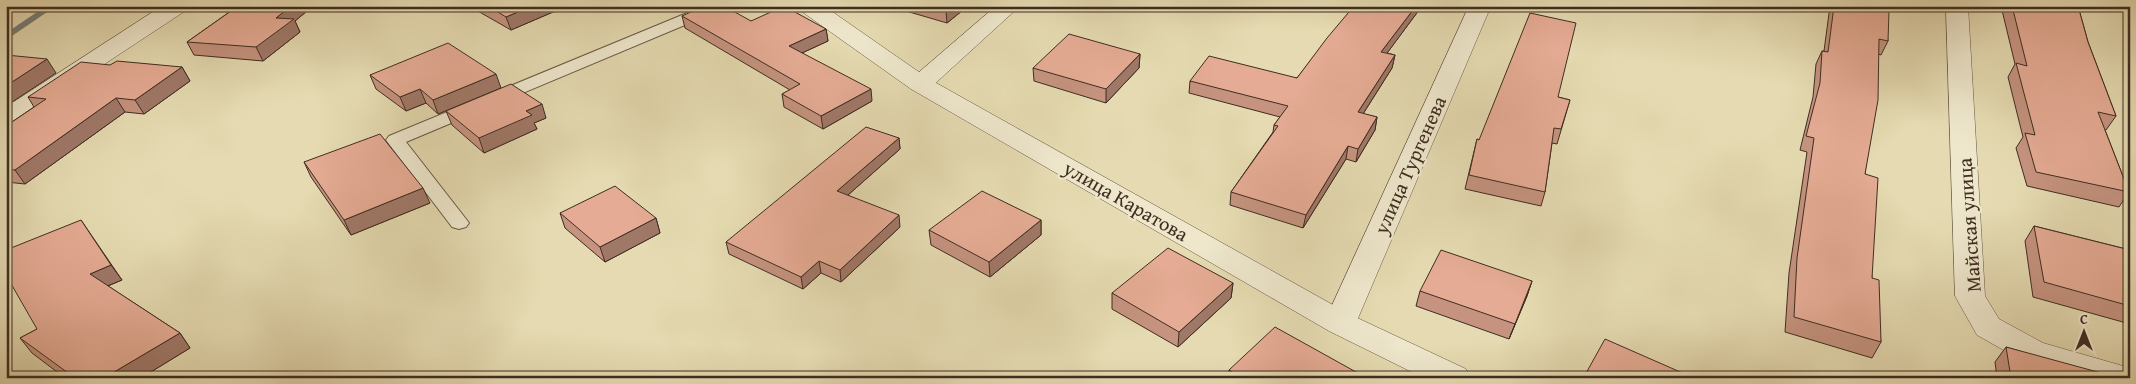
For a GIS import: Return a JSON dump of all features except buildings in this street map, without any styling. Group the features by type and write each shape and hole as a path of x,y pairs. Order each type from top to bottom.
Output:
{"street":[{"path":"6,118 177,6"},
{"name":"улица Каратова","path":"809,6 920,84 1340,323 1454,378"},
{"path":"920,84 1009,6"},
{"name":"улица Тургенева","path":"1340,323 1480,6"},
{"name":"Майская улица","path":"1957,6 1970,296 1988,326 2032,352 2122,378"}],"lane":[{"path":"459,223 395,140 718,6"}],"waterway":[{"path":"6,37 52,6"}]}
